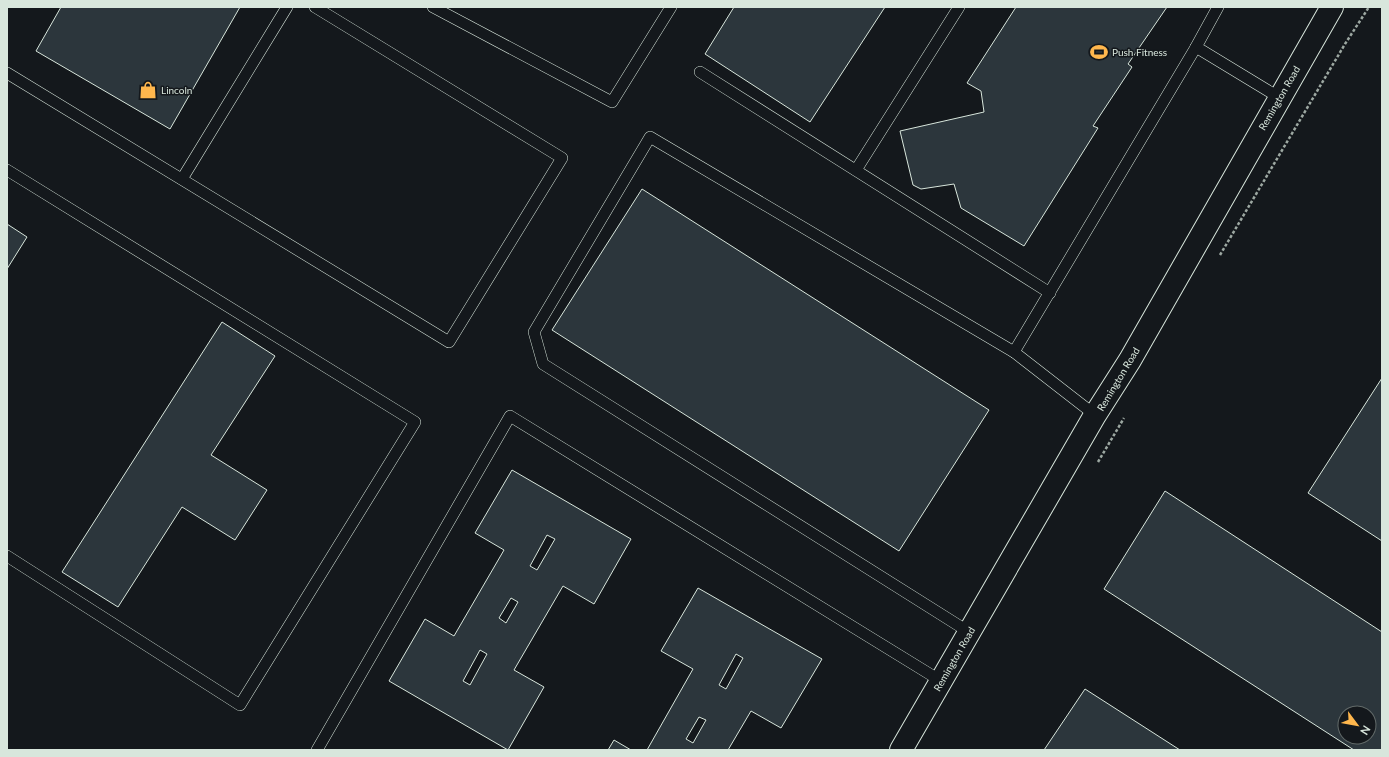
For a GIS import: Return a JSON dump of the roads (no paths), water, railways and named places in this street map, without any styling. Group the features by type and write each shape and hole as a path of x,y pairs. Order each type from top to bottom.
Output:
{"street":[{"name":"Remington Road","path":"901,750 1095,415 1130,360 1332,7"}],"lane":[{"path":"182,179 287,7"},
{"path":"7,73 449,342 562,158 315,7"},
{"path":"433,7 612,102 671,7"},
{"path":"856,170 959,7"},
{"path":"1014,352 1196,47 1218,7"},
{"path":"1196,47 1280,98"},
{"path":"700,72 1050,293"},
{"path":"969,632 543,364 534,332 650,137 1014,352 1095,415"},
{"path":"7,170 415,422 240,705 7,556"},
{"path":"317,750 510,416 941,681"}],"place":[{"name":"Push Fitness","path":"1099,52"},
{"name":"Lincoln","path":"148,90"}]}
